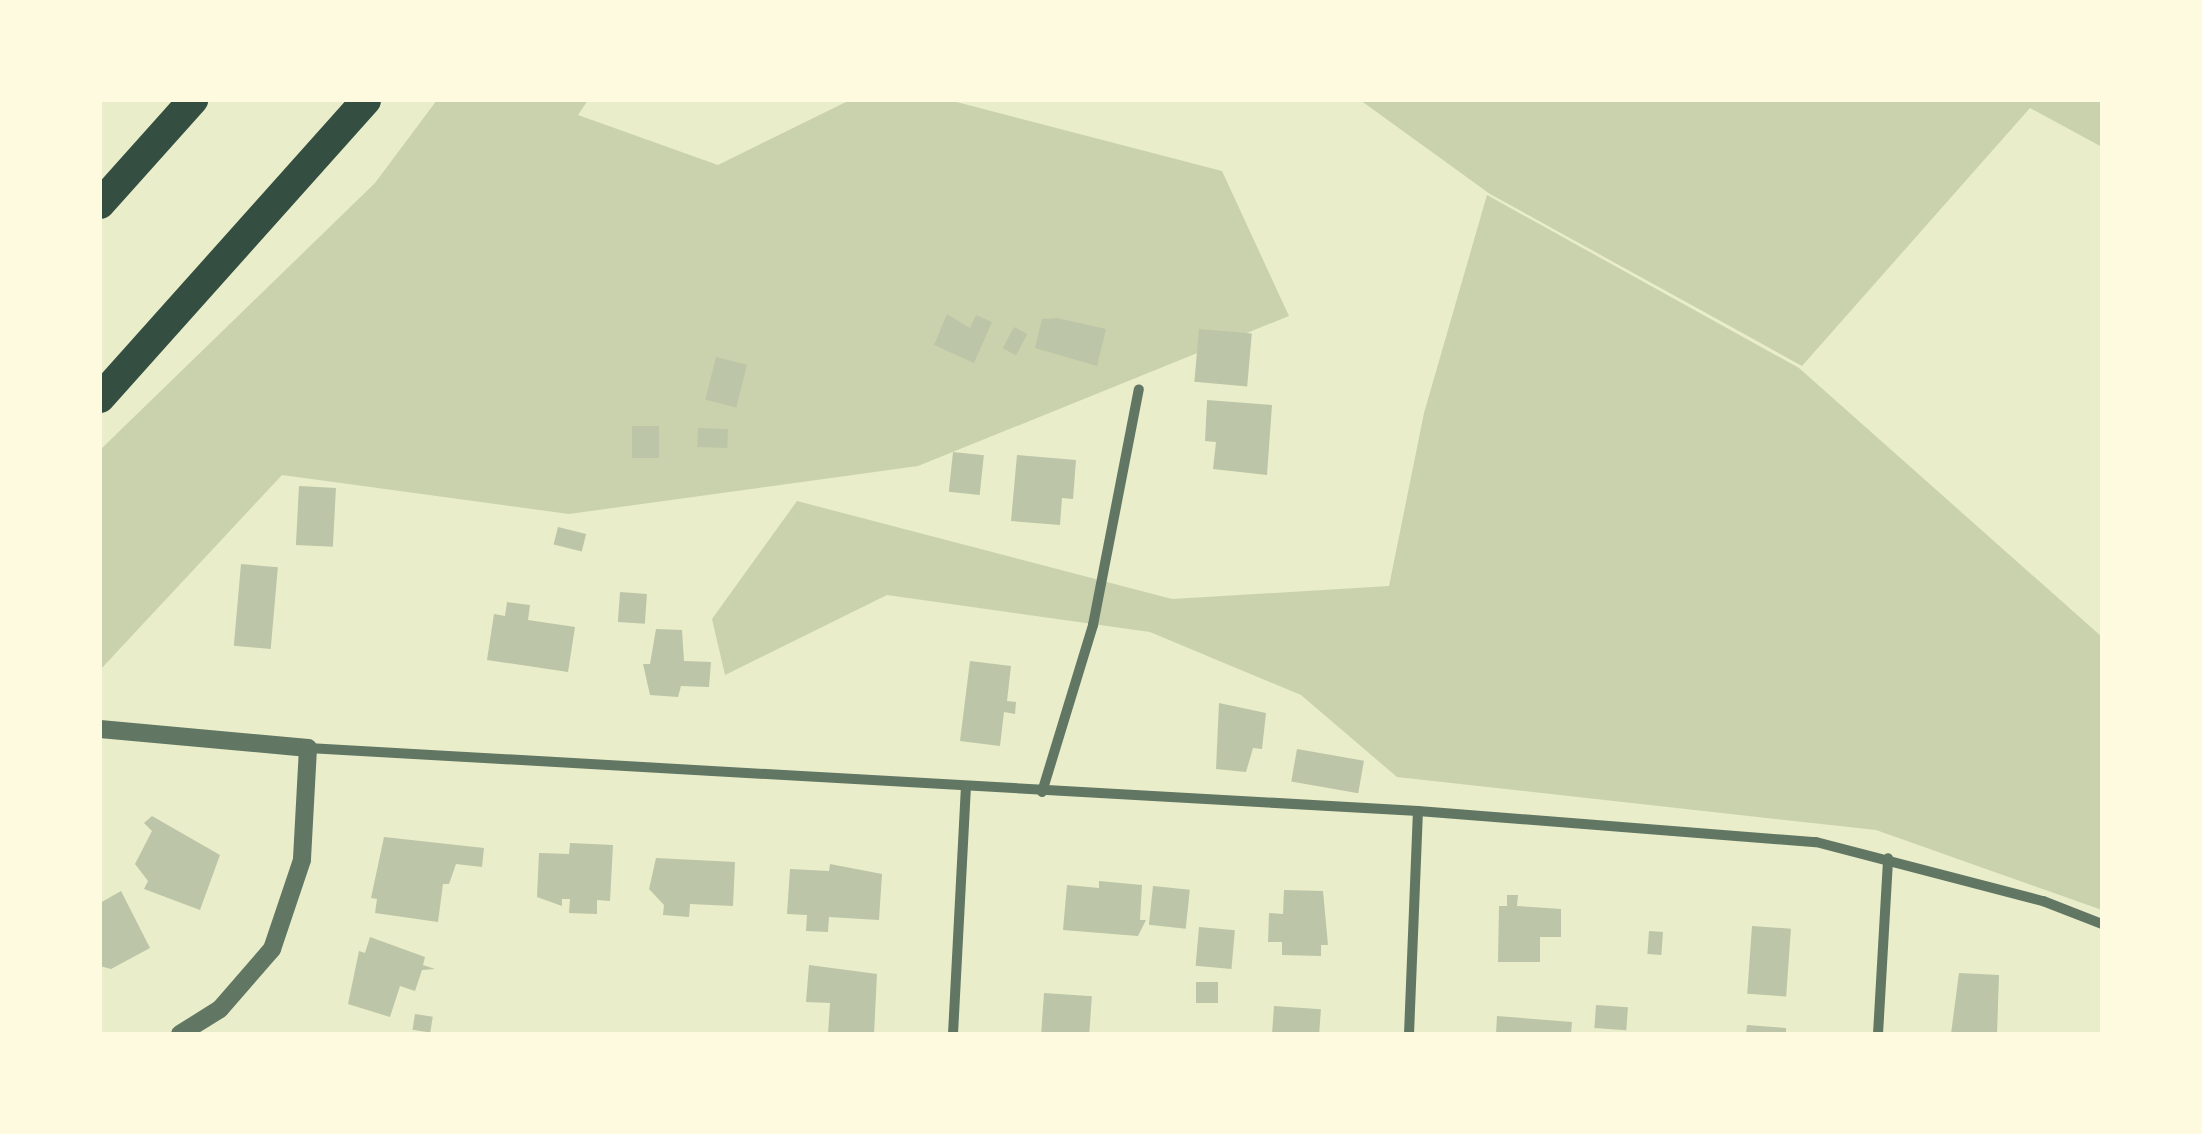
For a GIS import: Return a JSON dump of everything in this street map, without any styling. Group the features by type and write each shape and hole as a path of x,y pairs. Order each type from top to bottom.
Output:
{"highway":[{"path":"100,204 192,100"},
{"path":"100,398 366,100"}],"street":[{"path":"1042,792 1092,626 1139,388"},
{"path":"100,728 308,748 1418,811 1816,842 1888,858 2102,924"},
{"path":"183,1033 220,1010 272,949 302,860 308,748"},
{"path":"953,1034 966,787"},
{"path":"1409,1034 1418,811"},
{"path":"1878,1034 1888,858"}],"green space":[{"path":"437,100 588,100 578,115 718,165 850,100 949,100 1222,171 1289,316 918,466 569,514 282,475 100,670 100,450 375,183"},
{"path":"1360,100 2102,100 2102,147 2030,108 1802,366 1490,194"},
{"path":"1487,195 1799,368 2102,637 2102,910 1876,830 1397,777 1301,695 1150,632 887,595 725,675 712,619 797,501 1172,599 1389,586 1424,413"}],"building":[{"path":"947,314 970,328 976,315 992,322 974,363 934,345"},
{"path":"1057,318 1106,329 1097,366 1035,348 1042,319"},
{"path":"1014,327 1027,334 1016,355 1003,348"},
{"path":"1199,329 1252,334 1247,386 1194,382"},
{"path":"716,357 747,365 736,407 705,400"},
{"path":"1207,400 1272,405 1267,475 1213,469 1216,442 1205,441"},
{"path":"632,426 659,426 659,458 632,458"},
{"path":"698,428 728,429 727,448 697,447"},
{"path":"953,452 984,455 980,495 949,492"},
{"path":"1017,455 1076,460 1073,499 1062,498 1060,525 1011,521"},
{"path":"299,486 336,488 333,547 296,545"},
{"path":"558,527 586,534 582,551 554,544"},
{"path":"241,564 278,567 271,649 234,646"},
{"path":"620,592 647,594 645,624 618,622"},
{"path":"507,602 530,605 528,620 575,627 568,672 487,660 494,614 505,616"},
{"path":"656,629 682,630 684,661 711,662 709,687 681,686 678,697 650,695 643,664 650,664"},
{"path":"970,661 1011,666 1007,701 1016,702 1015,714 1004,712 1000,746 960,741"},
{"path":"1219,703 1266,713 1262,749 1253,748 1246,772 1216,769"},
{"path":"1297,749 1364,761 1358,793 1291,781"},
{"path":"152,816 220,855 200,910 144,889 148,881 135,864 152,831 144,823"},
{"path":"384,837 484,848 482,867 456,864 449,884 443,884 438,922 375,913 377,899 371,898"},
{"path":"570,843 613,845 610,901 597,900 597,914 569,913 570,899 562,899 562,906 537,897 539,853 569,854"},
{"path":"656,858 735,862 733,906 690,904 689,917 663,915 664,905 649,889"},
{"path":"830,864 882,874 879,920 829,917 828,932 806,931 807,915 787,914 790,869 829,871"},
{"path":"1099,881 1142,885 1140,920 1146,920 1138,936 1063,930 1067,885 1099,888"},
{"path":"1153,886 1190,890 1186,929 1149,925"},
{"path":"1284,890 1323,891 1328,945 1321,945 1321,956 1282,955 1282,942 1268,942 1269,913 1283,914"},
{"path":"121,891 150,948 111,969 100,966 100,903"},
{"path":"1507,895 1518,895 1517,906 1561,909 1561,937 1540,937 1540,962 1498,962 1499,906 1507,906"},
{"path":"1752,926 1791,929 1786,997 1747,994"},
{"path":"1199,927 1235,930 1231,969 1196,966"},
{"path":"1649,931 1663,932 1661,955 1647,954"},
{"path":"370,937 425,957 423,965 435,969 422,970 415,991 400,986 390,1017 348,1004 359,951 365,953"},
{"path":"809,965 877,974 874,1034 828,1034 830,1003 806,1002"},
{"path":"1959,973 1999,975 1997,1034 1951,1034"},
{"path":"1196,982 1218,982 1218,1003 1196,1003"},
{"path":"1044,993 1092,996 1089,1034 1041,1034"},
{"path":"1596,1005 1628,1007 1626,1030 1594,1028"},
{"path":"1274,1006 1321,1009 1319,1034 1272,1034"},
{"path":"415,1014 433,1017 430,1033 412,1030"},
{"path":"1497,1016 1572,1022 1571,1034 1496,1034"},
{"path":"1747,1025 1786,1028 1786,1034 1746,1034"}]}
